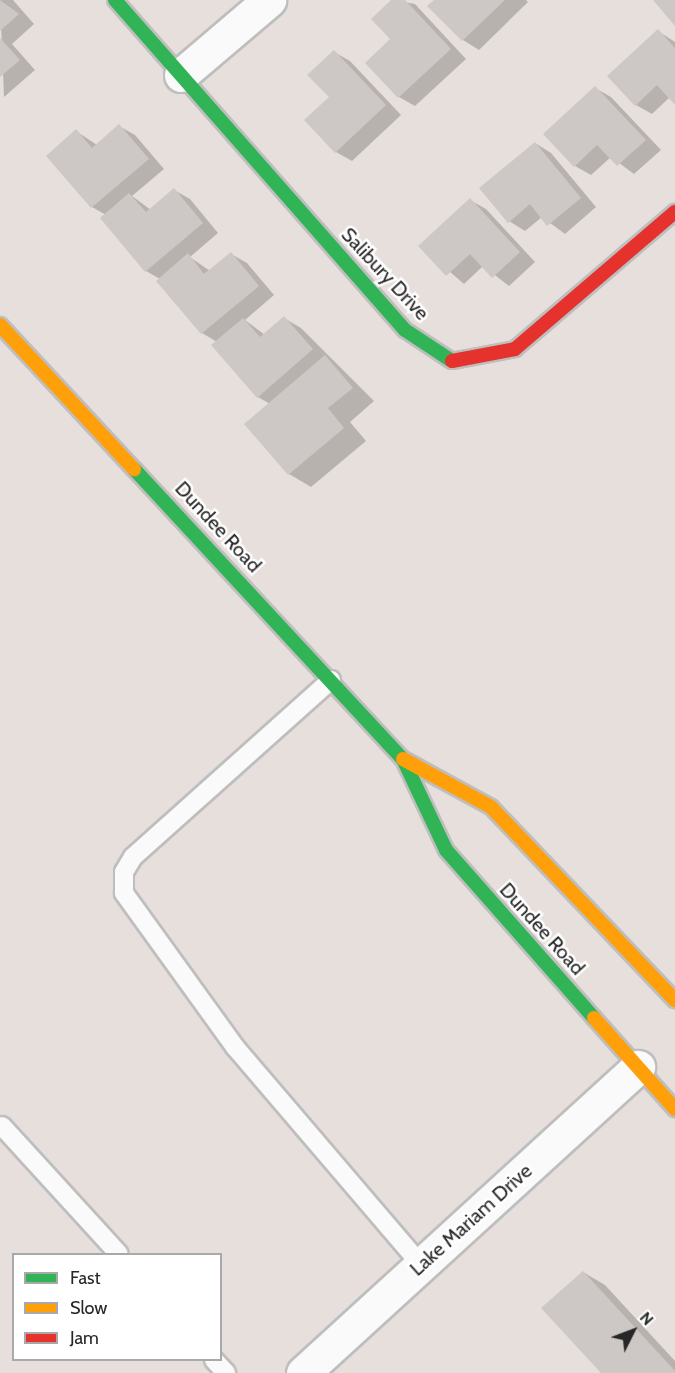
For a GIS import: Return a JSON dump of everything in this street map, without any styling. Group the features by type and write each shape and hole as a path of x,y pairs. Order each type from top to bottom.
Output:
{"main road":[{"name":"Salibury Drive","path":"115,0 405,330 452,361 515,349 675,213"},
{"name":"Dundee Road","path":"0,325 403,759 446,850 675,1109"},
{"name":"Dundee Road","path":"403,759 491,807 675,1000"}],"street":[{"path":"181,75 270,0"},
{"name":"Lake Mariam Drive","path":"303,1373 638,1067"}],"lane":[{"path":"331,680 133,857 124,872 124,893 235,1047 422,1266"},
{"path":"2,1126 117,1253"},
{"path":"216,1361 226,1373"}],"building":[{"path":"0,0 19,14 0,31"},
{"path":"391,0 405,0 451,49 398,98 365,63 390,39 371,19"},
{"path":"434,0 505,0 462,41 427,6"},
{"path":"653,0 675,0 675,26"},
{"path":"658,29 675,48 675,105 657,85 635,106 607,76"},
{"path":"0,38 20,60 0,77"},
{"path":"334,50 386,105 335,153 304,120 329,97 307,75"},
{"path":"595,86 646,140 617,166 597,145 574,167 543,134"},
{"path":"119,124 149,159 91,208 46,156 76,129 92,148"},
{"path":"535,142 581,198 547,226 530,204 508,223 479,188"},
{"path":"174,188 203,223 145,272 100,218 129,193 146,212"},
{"path":"470,198 520,252 492,278 470,254 446,276 418,246"},
{"path":"231,252 259,286 201,334 156,281 188,253 204,274"},
{"path":"284,316 313,349 257,398 211,345 243,318 260,337"},
{"path":"325,355 353,388 328,408 344,428 288,475 244,424"},
{"path":"583,1271 675,1373 601,1373 541,1308"}],"traffic: fast":[{"path":"115,0 405,330 452,361"},
{"path":"134,469 403,759 446,850 594,1018"}],"traffic: slow":[{"path":"0,325 134,469"},
{"path":"403,759 491,807 675,1000"},
{"path":"594,1018 675,1109"}],"traffic: jam":[{"path":"452,361 515,349 675,212"}]}
